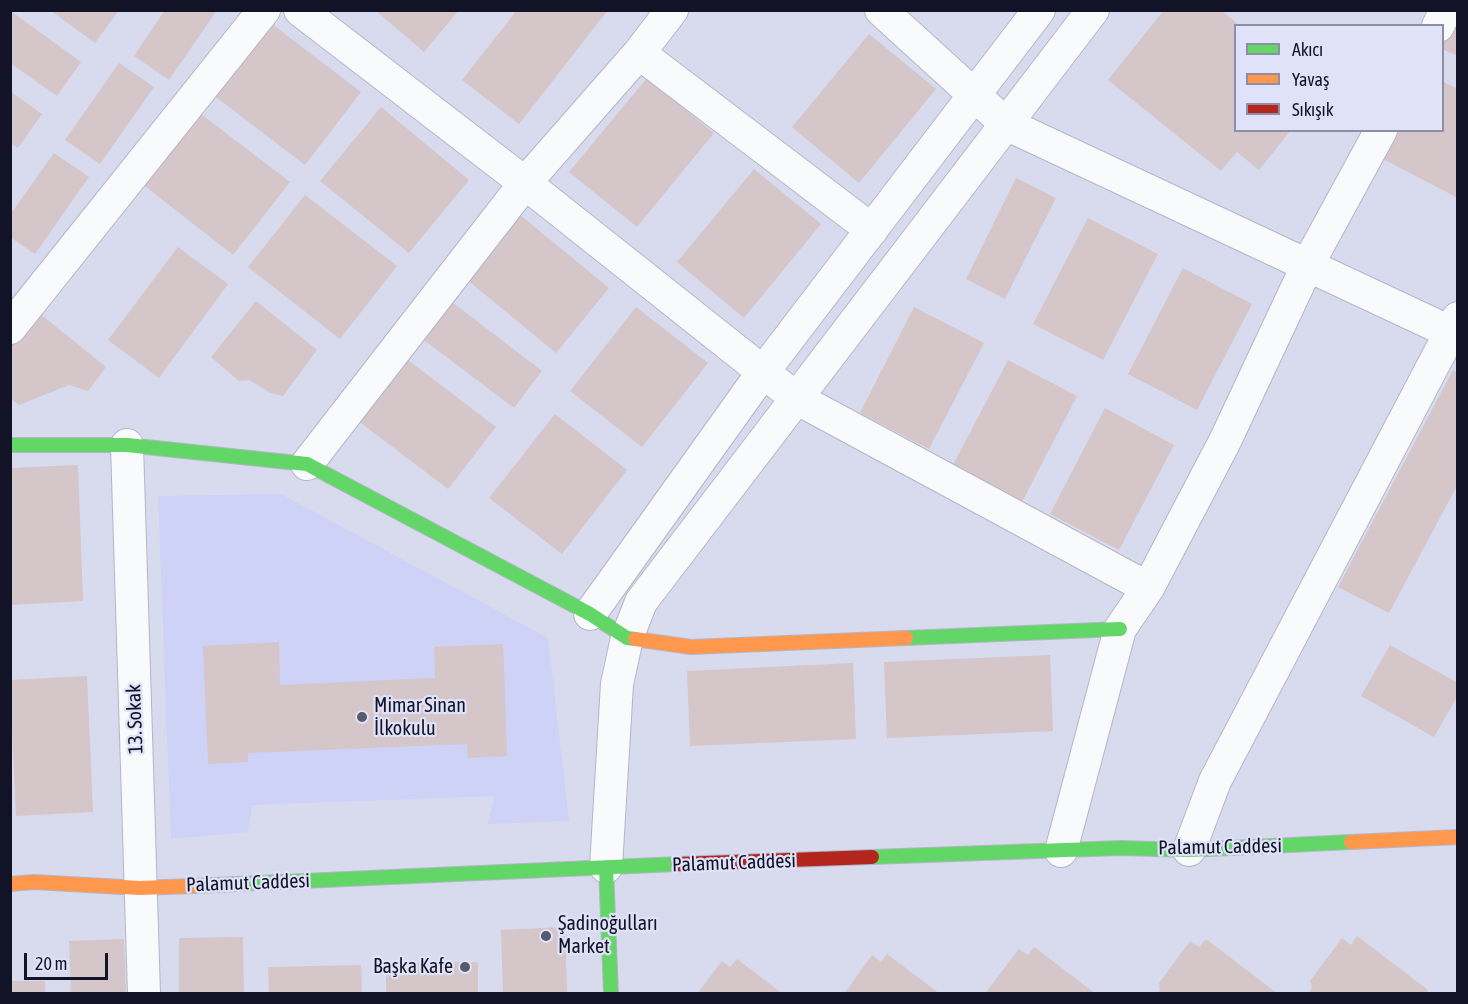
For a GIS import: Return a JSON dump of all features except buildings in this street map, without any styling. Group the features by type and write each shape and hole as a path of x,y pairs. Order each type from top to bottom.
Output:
{"street":[{"path":"10,328 264,10"},
{"path":"300,10 525,183 796,398 1148,588"},
{"path":"307,464 525,183 639,52 672,10"},
{"path":"881,10 1006,124 1308,264 1455,329 1215,781 1189,850"},
{"path":"590,614 763,372 1039,10"},
{"path":"611,993 606,867 617,684 627,638 641,602 1093,10"},
{"path":"1439,24 1446,10"},
{"path":"639,52 872,230"},
{"path":"1061,850 1120,629 1148,588 1225,441 1308,264 1379,132"},
{"path":"10,445 127,445 307,464 590,614 627,638 691,647 1120,629"},
{"name":"13. Sokak","path":"127,445 144,993"},
{"name":"Palamut Caddesi","path":"10,884 34,882 140,888 606,867 1121,848 1189,850 1458,837"}],"shaded area":[{"name":"Mimar Sinan İlkokulu","path":"281,494 548,638 569,821 488,824 494,796 252,805 248,832 171,839 158,496"}],"traffic: fast":[{"path":"10,445 127,445 307,464 590,614 627,638 635,639"},
{"path":"906,638 1120,629"},
{"path":"872,857 1121,848 1189,850 1351,842"},
{"path":"193,886 678,864"},
{"path":"606,867 611,994"}],"traffic: slow":[{"path":"635,639 691,647 906,638"},
{"path":"1351,842 1458,837"},
{"path":"10,884 34,882 140,888 193,886"}],"traffic: jam":[{"path":"678,864 872,857"}],"place":[{"name":"Mimar Sinan İlkokulu","path":"362,717"},
{"name":"Şadinoğulları Market","path":"546,936"},
{"name":"Başka Kafe","path":"465,967"}]}
